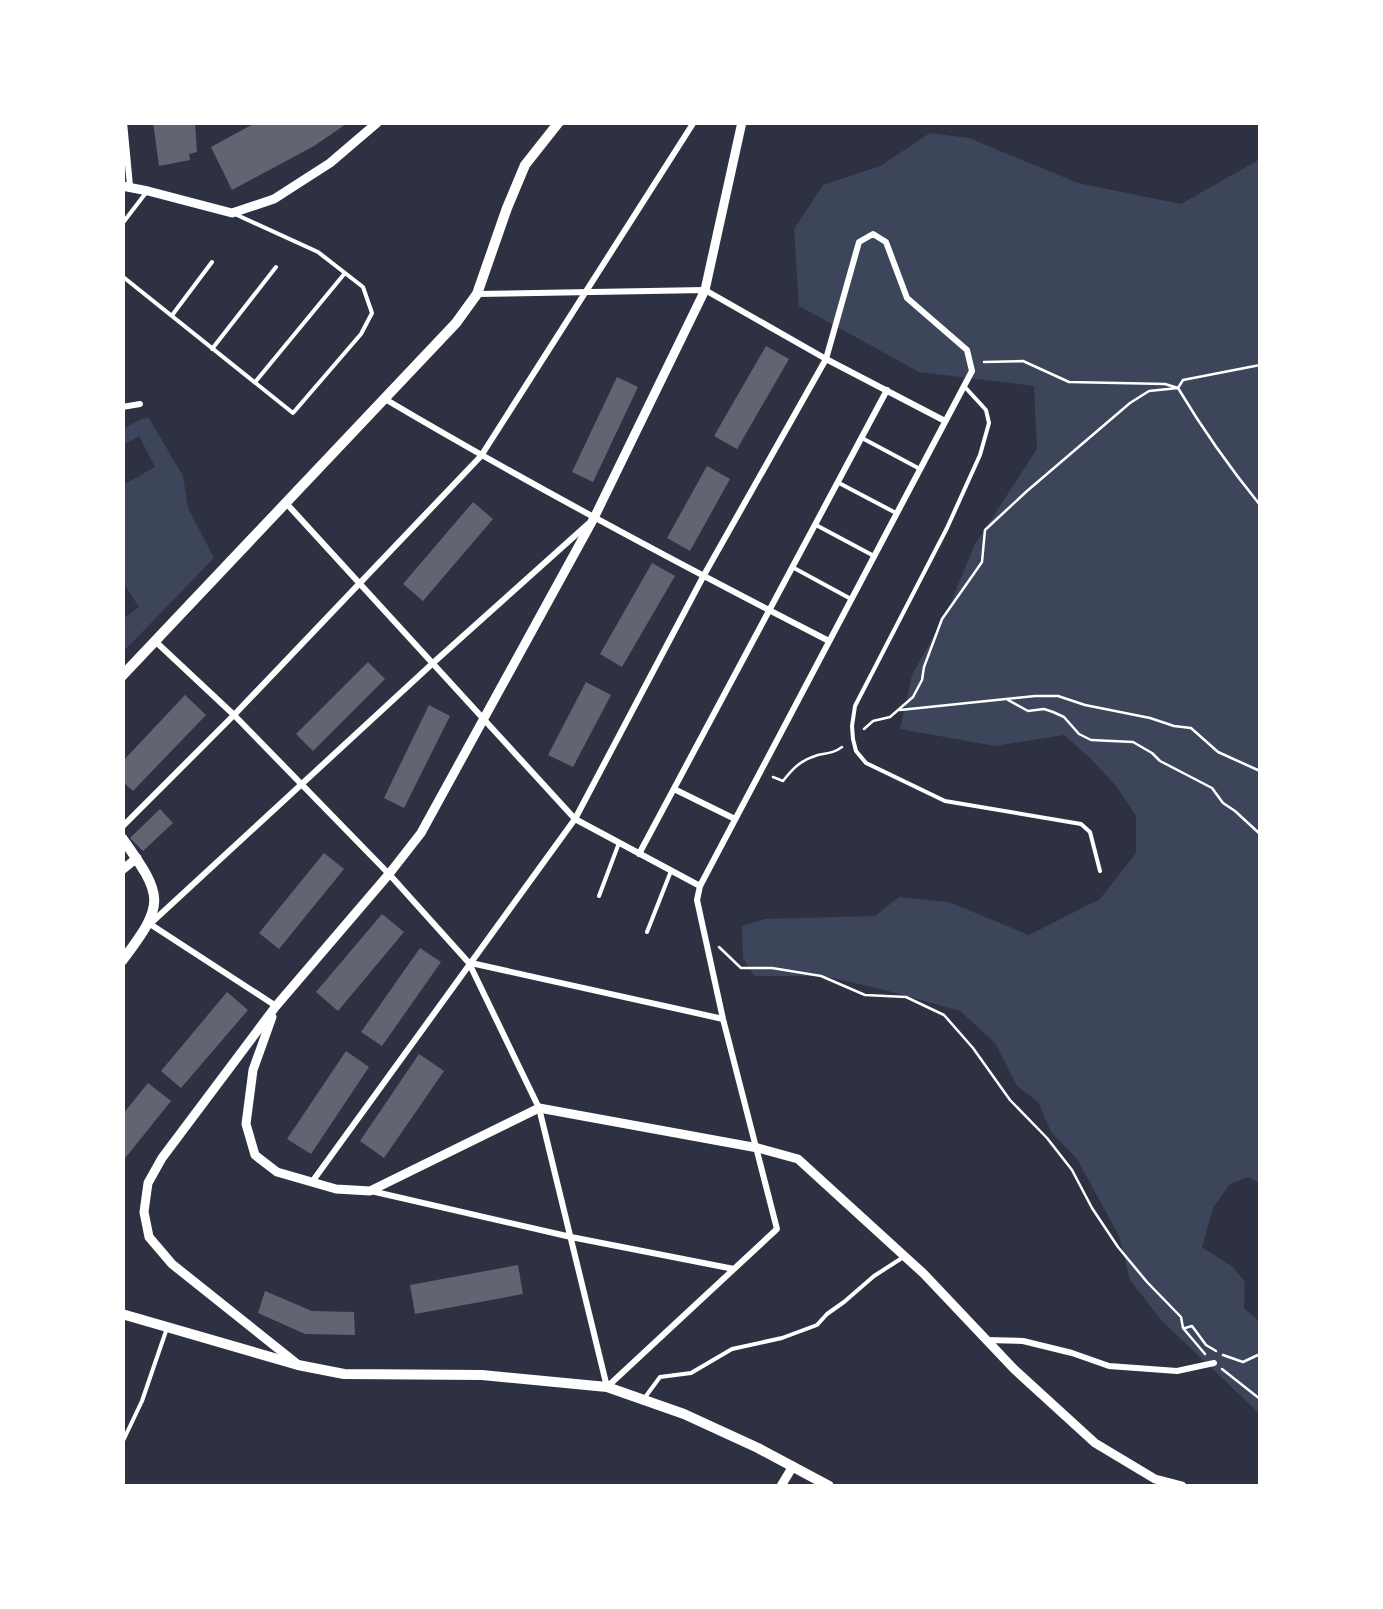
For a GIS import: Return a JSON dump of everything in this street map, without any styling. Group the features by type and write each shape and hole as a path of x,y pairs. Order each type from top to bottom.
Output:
{"main road":[{"path":"122,676 456,323 478,294 526,165 559,122"},
{"path":"122,838 149,876 155,900 150,924 122,961"},
{"path":"122,1314 298,1365 344,1374 482,1375 607,1387 684,1414 829,1486"}],"street":[{"path":"124,122 126,186 232,213 274,199 330,163 378,122"},
{"path":"122,826 234,716 481,456 694,122"},
{"path":"298,1365 172,1264 149,1237 144,1212 148,1183 162,1158 276,1006 421,833 594,518 705,290 742,122"},
{"path":"155,641 390,874 470,963 539,1108 607,1387 777,1228 704,932 697,900 700,886 972,371 967,350 907,298 886,242 874,234 859,242 826,359 704,575 575,819 470,963 312,1182"},
{"path":"478,294 705,290 945,421"},
{"path":"639,854 886,390"},
{"path":"385,398 594,518 829,641"},
{"path":"122,406 140,404"},
{"path":"286,503 575,819 700,886"},
{"path":"276,1006 150,924 594,518"},
{"path":"674,788 736,819"},
{"path":"122,870 137,858"},
{"path":"470,963 724,1018"},
{"path":"276,1006 252,1070 246,1124 255,1156 278,1172 336,1189 370,1191 571,1237 734,1268"},
{"path":"370,1191 539,1108 758,1148 798,1159 904,1256 1014,1368 1095,1443 1155,1479 1182,1486"},
{"path":"986,1340 1022,1341 1072,1352 1108,1366 1177,1371 1214,1363"},
{"path":"781,1486 793,1466"}],"lane":[{"path":"122,224 148,190"},
{"path":"122,276 293,413 361,334 372,313 364,287 318,252 232,213"},
{"path":"172,316 212,262"},
{"path":"212,349 276,268"},
{"path":"255,382 345,273"},
{"path":"964,386 986,410 989,424 980,455 947,528 855,706 852,726 856,751 866,763 946,801 1082,824 1090,832 1100,871"},
{"path":"861,438 920,468"},
{"path":"838,482 896,513"},
{"path":"815,524 874,556"},
{"path":"792,566 851,599"},
{"path":"599,896 618,842"},
{"path":"647,932 671,871"},
{"path":"644,1400 660,1377 692,1373 732,1348 782,1338 817,1325 904,1256"},
{"path":"122,1442 142,1400 167,1327"}],"path":[{"path":"970,362 1023,361 1070,382 1166,384 1178,388 1230,468 1260,505"},
{"path":"1178,388 1183,380 1260,365"},
{"path":"760,772 783,781 797,764 836,752 873,721 890,717 913,698 942,619 982,562 985,530 1130,403 1149,390 1178,388"},
{"path":"898,710 1058,696 1191,728 1218,752 1260,770"},
{"path":"1007,699 1028,711 1044,709 1064,717 1092,740 1134,742 1160,761 1212,788 1223,803 1260,834"},
{"path":"704,932 741,968 772,968 822,976 865,995 906,997 944,1015 1010,1100 1064,1159 1118,1247 1180,1317 1184,1328 1214,1363 1260,1398"},
{"path":"1184,1328 1192,1326 1206,1345 1229,1358 1244,1362 1260,1354"}],"shaded area":[{"path":"930,133 969,138 1078,183 1181,204 1260,159 1260,1184 1248,1177 1230,1184 1213,1208 1202,1247 1233,1267 1245,1282 1244,1308 1260,1322 1260,1414 1161,1320 1130,1280 1119,1236 1077,1159 1051,1132 1038,1102 1017,1086 995,1043 960,1011 823,976 754,976 743,958 742,926 765,919 875,916 899,897 949,902 1029,935 1100,899 1136,853 1136,816 1117,787 1064,735 995,746 900,729 912,675 947,612 974,546 1037,449 1034,386 919,372 799,306 794,229 823,185 880,166"},
{"path":"149,418 183,476 188,508 214,558 123,652 123,619 139,607 123,583 123,485 155,467 139,436 123,445 123,429"}],"building":[{"path":"153,122 195,122 197,152 189,154 190,160 159,166"},
{"path":"257,122 349,122 314,146 232,190 211,147"},
{"path":"766,346 789,359 737,449 714,436"},
{"path":"617,377 638,387 593,482 572,472"},
{"path":"707,466 730,479 690,551 667,538"},
{"path":"473,502 493,519 423,601 403,584"},
{"path":"652,563 675,576 622,667 600,654"},
{"path":"368,662 385,679 313,751 296,734"},
{"path":"586,682 611,695 573,767 548,755"},
{"path":"185,695 206,715 133,791 122,781 122,762"},
{"path":"429,705 450,716 404,808 384,798"},
{"path":"160,809 173,823 143,851 130,838"},
{"path":"324,853 344,869 279,949 259,933"},
{"path":"382,914 404,932 338,1011 316,992"},
{"path":"420,948 441,962 382,1046 361,1032"},
{"path":"227,992 248,1010 181,1088 161,1071"},
{"path":"346,1051 369,1067 311,1154 287,1139"},
{"path":"419,1054 444,1071 384,1158 360,1141"},
{"path":"148,1083 171,1101 122,1162 122,1115"},
{"path":"518,1265 523,1294 415,1314 410,1285"},
{"path":"265,1291 312,1311 354,1312 355,1335 305,1334 258,1313"}]}
